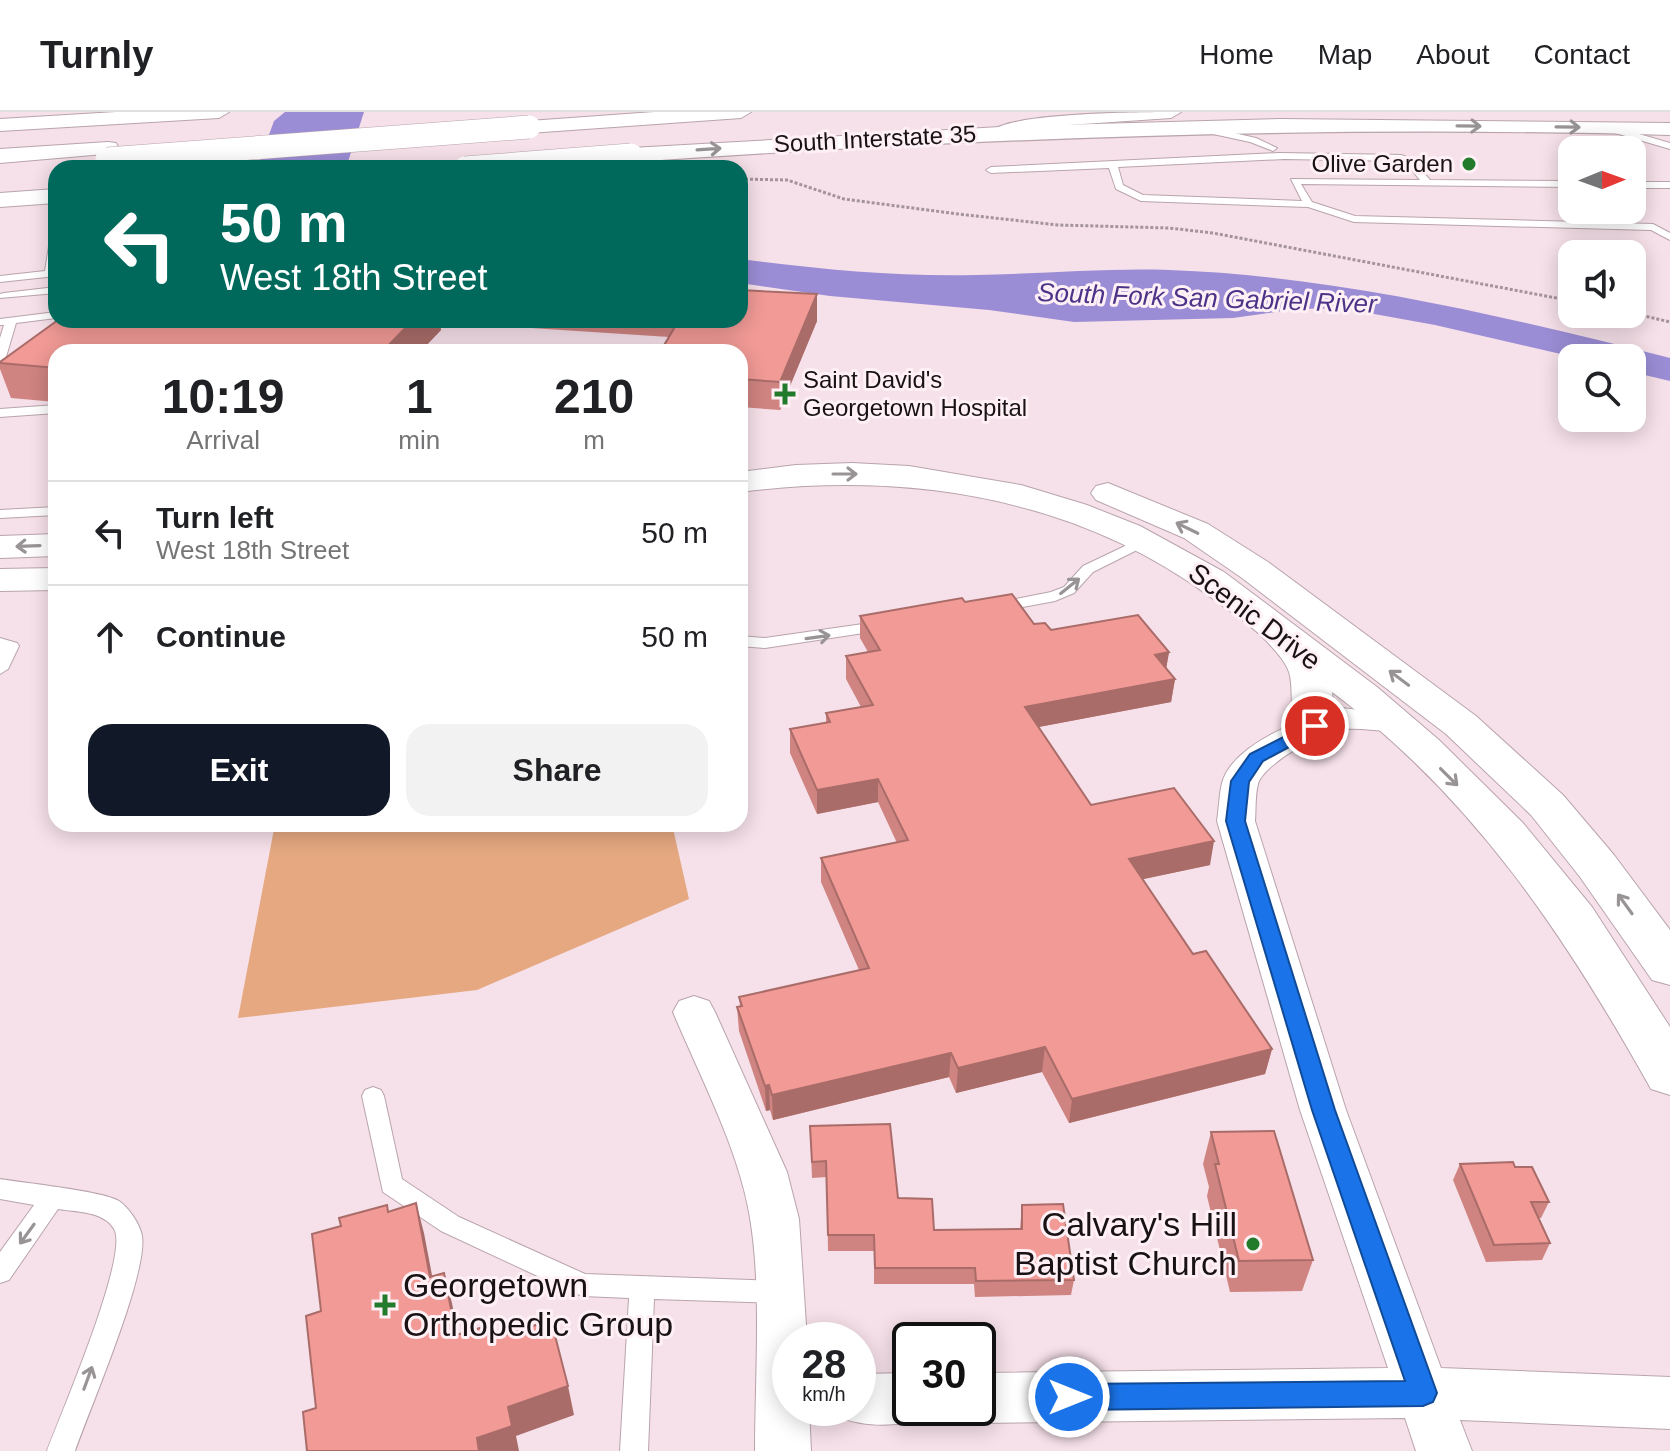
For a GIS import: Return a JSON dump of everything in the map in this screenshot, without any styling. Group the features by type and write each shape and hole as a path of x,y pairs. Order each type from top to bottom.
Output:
{"main road":[{"path":"0,125 219,112"},
{"path":"525,123 599,112"},
{"path":"58,160 525,123 741,112"},
{"name":"South Interstate 35","path":"567,160 1177,120 1267,126 1606,128 1667,133"},
{"path":"0,156 108,154"},
{"path":"0,167 48,161"},
{"path":"0,200 48,197"},
{"path":"0,207 48,203"},
{"name":"Scenic Drive","path":"748,457 803,452 901,451 1009,466 1110,493 1196,531 1255,570 1461,725 1547,805 1597,866 1670,967"},
{"name":"Scenic Drive","path":"748,481 816,475 923,477 968,484 1056,505 1144,541 1181,561 1394,722 1508,835 1656,1026 1670,1074"},
{"path":"0,547 48,545"},
{"path":"0,580 48,579"},
{"path":"1285,637 1310,672 1315,726"}],"street":[{"path":"1394,722 1341,718 1315,726 1257,758 1240,781 1236,821 1323,1110 1444,1451"},
{"path":"694,1012 763,1172 775,1219 782,1322"},
{"path":"996,1398 1423,1393 1670,1403"},
{"path":"783,1451 784,1426"}],"lane":[{"path":"1177,120 1277,154"},
{"path":"1267,126 1277,154 1309,204"},
{"path":"991,170 1277,154 1401,158 1409,161 1427,182"},
{"path":"1112,164 1119,187 1141,198 1309,204 1354,219 1653,227 1670,237"},
{"path":"1294,181 1558,184"},
{"path":"1646,185 1670,185"},
{"path":"0,279 48,274"},
{"path":"4,296 48,291"},
{"path":"0,357 6,321 48,320"},
{"path":"0,413 48,410"},
{"path":"0,514 48,511"},
{"path":"980,609 1055,596 1069,590 1088,569 1144,541"},
{"path":"748,642 803,639 905,622"},
{"path":"0,643 11,646 0,669"},
{"path":"373,1096 391,1185 450,1224 583,1285 780,1292"},
{"path":"0,1189 110,1208 123,1220 130,1236 125,1277 61,1451"},
{"path":"0,1272 54,1196"},
{"path":"634,1451 642,1289"}],"path":[{"path":"748,179 787,180 844,199 973,216 1058,225 1169,228 1213,233 1558,298"},
{"path":"1646,316 1670,322"}],"shaded area":[{"path":"273,832 674,832 689,899 477,990 238,1018"}],"water":[{"path":"285,112 364,112 349,160 260,160 274,121"},
{"name":"South Fork San Gabriel River","path":"748,260 917,275 1097,270 1233,274 1422,301 1612,344 1558,344 1558,353 1435,325 1341,308 1297,309 1233,318 1074,322 989,310 830,296 748,284"},
{"path":"1646,352 1670,358 1670,381 1646,375"}],"building":[{"path":"748,290 817,294 780,382 748,380 748,344 665,344 674,328 748,328"},
{"path":"48,327 405,328 390,344 48,344 48,367 0,362"},
{"path":"1012,594 1034,624 1045,623 1051,630 1138,615 1169,652 1155,655 1175,679 1025,707 1091,805 1174,788 1214,841 1129,859 1193,954 1206,951 1272,1049 1072,1099 1045,1047 958,1068 951,1053 772,1095 769,1085 765,1086 737,1007 742,1006 739,997 869,968 821,858 908,840 878,779 817,790 790,729 830,722 826,713 873,705 846,656 880,650 860,616 962,598 965,602"},
{"path":"890,1124 898,1198 932,1199 934,1230 1022,1229 1022,1205 1063,1204 1074,1280 976,1281 975,1268 875,1268 874,1235 828,1235 826,1161 812,1162 810,1126"},
{"path":"1274,1131 1313,1260 1239,1261 1215,1164 1219,1164 1211,1132"},
{"path":"1513,1162 1515,1167 1532,1167 1549,1202 1531,1202 1550,1243 1494,1245 1460,1164"},
{"path":"416,1203 430,1277 444,1273 456,1335 490,1325 493,1339 551,1320 568,1386 508,1407 512,1426 477,1438 479,1451 307,1451 303,1412 316,1408 306,1316 321,1311 312,1234 341,1226 339,1218 387,1205 388,1212"}],"place":[{"name":"Olive Garden","path":"1469,164"},
{"name":"Saint David's Georgetown Hospital","path":"785,394"},
{"name":"Calvary's Hill Baptist Church","path":"1253,1244"},
{"name":"Georgetown Orthopedic Group","path":"385,1305"}],"route":[{"path":"1069,1397 1423,1393 1323,1110 1236,821 1240,781 1257,758 1315,726"}]}
